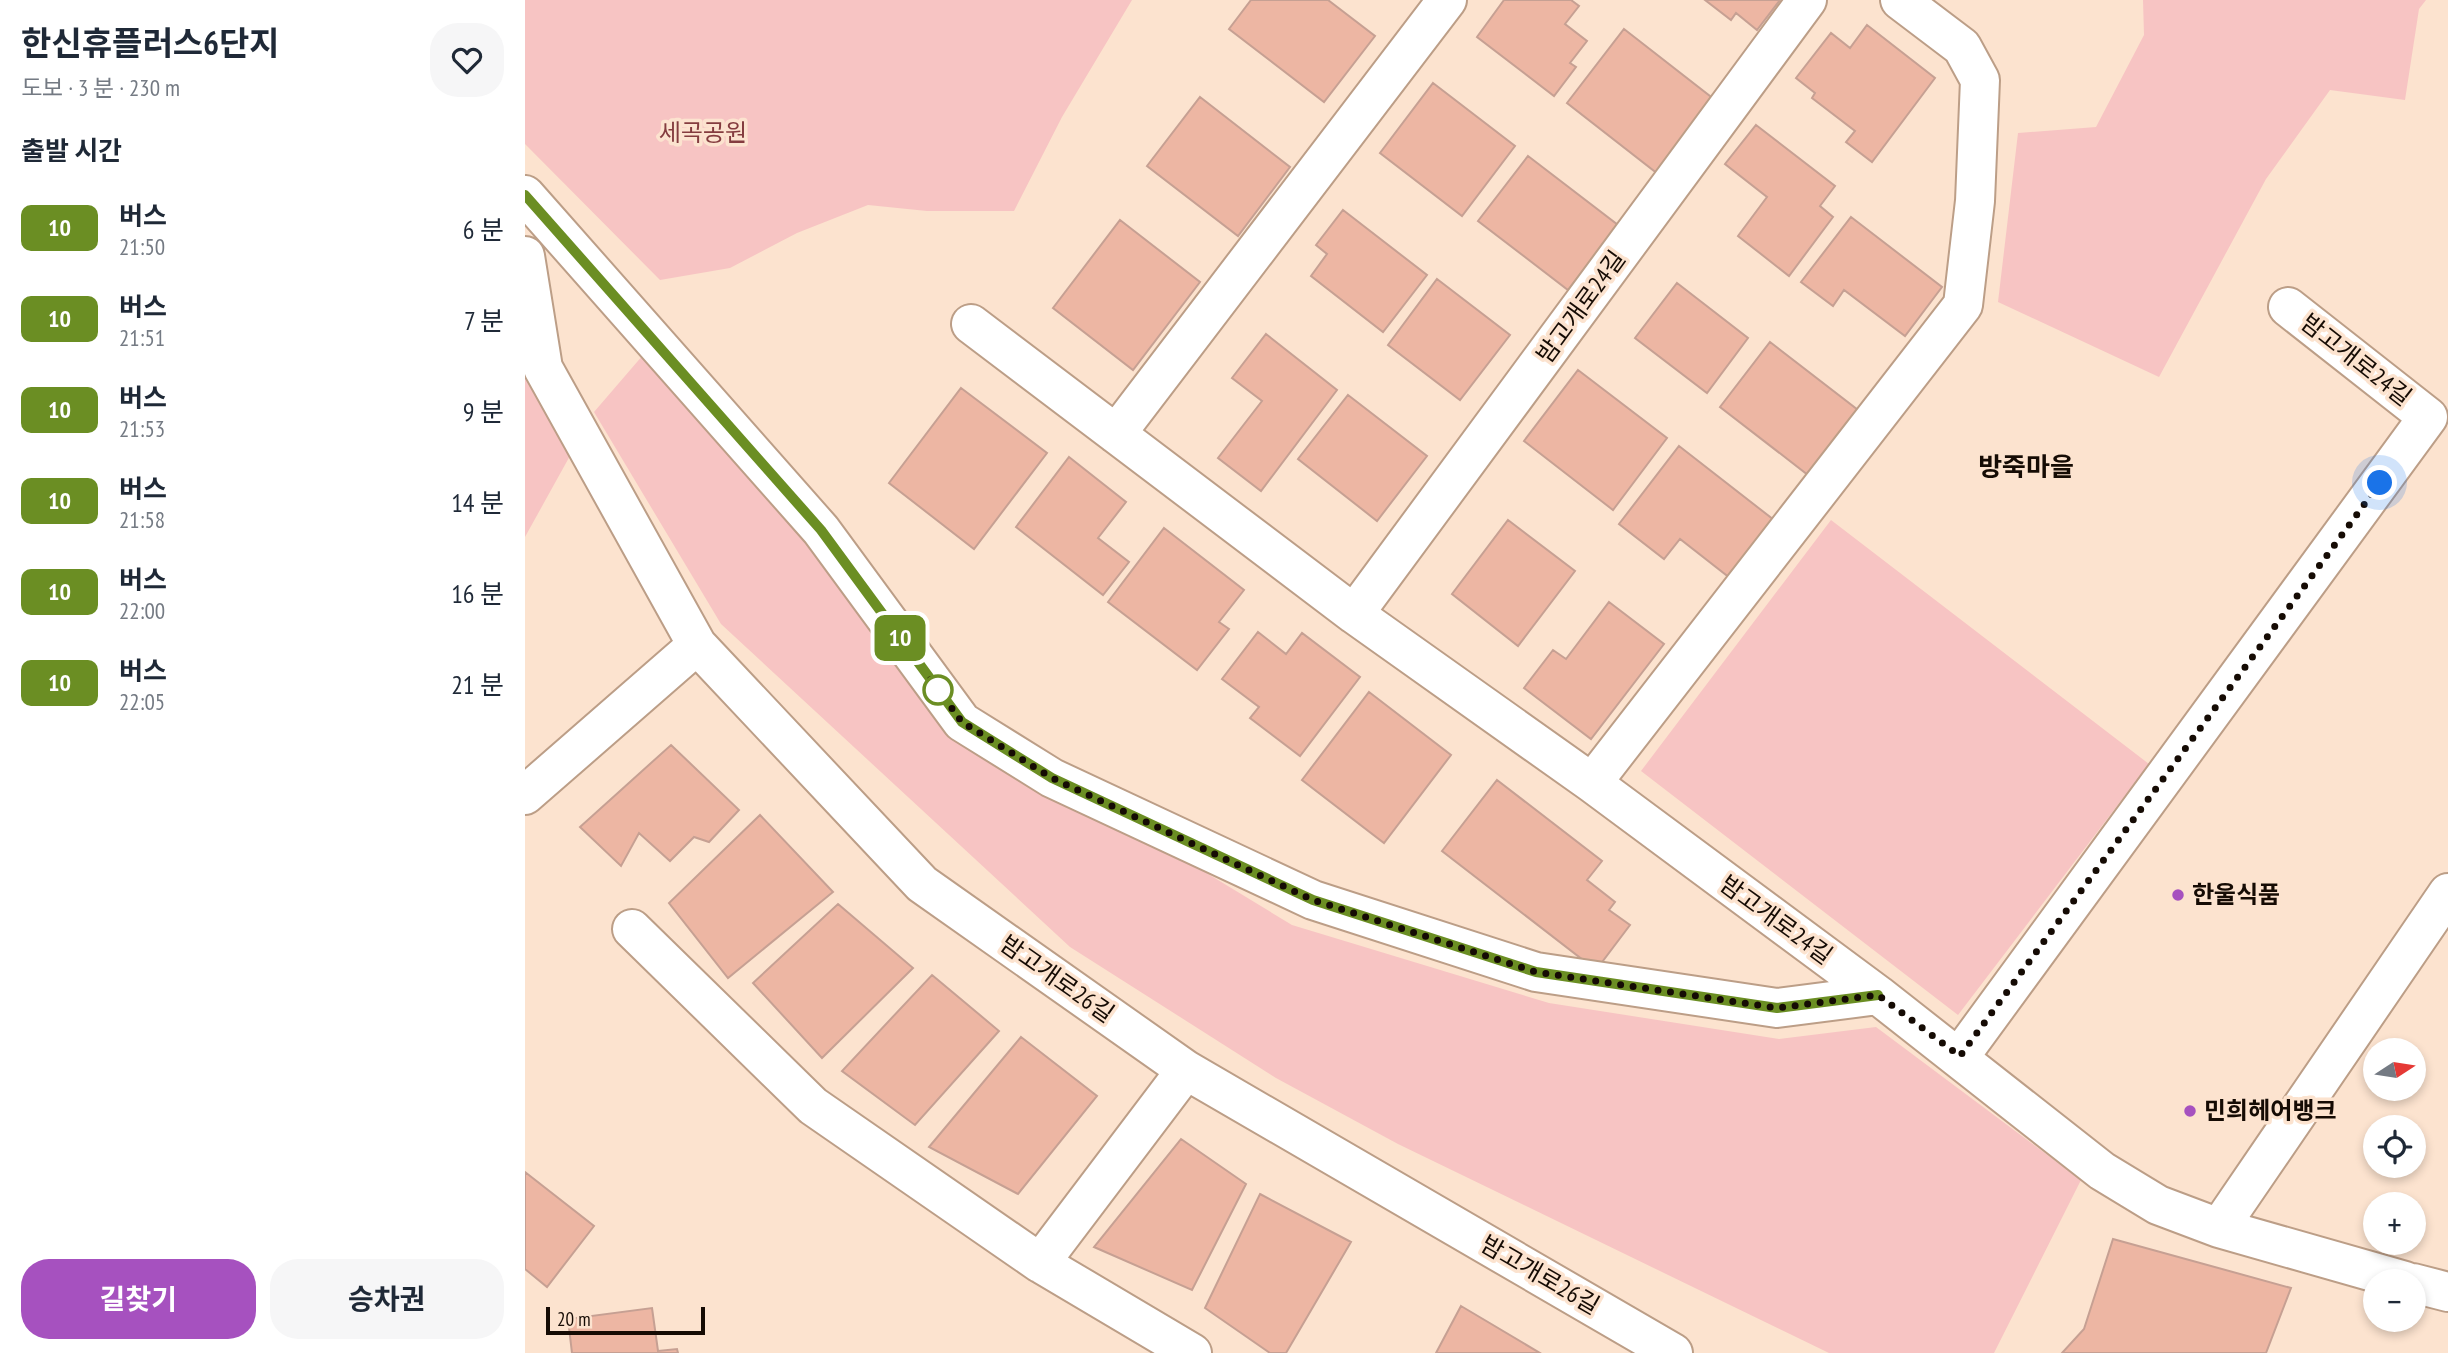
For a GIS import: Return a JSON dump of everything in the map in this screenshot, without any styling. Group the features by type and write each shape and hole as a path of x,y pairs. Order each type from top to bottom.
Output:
{"street":[{"path":"1116,434 1447,0"},
{"name":"밤고개로24길","path":"1354,614 1807,0"},
{"path":"1592,783 1963,305 1975,201 1980,80 1962,47 1900,0"},
{"path":"525,195 821,530 962,722 1052,778 1313,900 1536,972 1777,1008 1878,995"},
{"name":"밤고개로26길","path":"525,256 543,368 697,645 922,884 1186,1070 1673,1353"},
{"name":"밤고개로24길","path":"1960,1056 2438,424 2288,307"},
{"name":"밤고개로24길","path":"971,324 1354,614 1592,783 1960,1056 2102,1171 2158,1205 2219,1228 2363,1269"},
{"path":"525,795 697,645"},
{"path":"2219,1228 2448,893"},
{"path":"632,929 813,1106 1040,1264 1192,1353"},
{"path":"1040,1264 1186,1070"},
{"path":"2426,1286 2448,1292"}],"green space":[{"name":"세곡공원","path":"525,0 1132,0 1062,117 1014,211 927,211 868,205 797,233 730,268 660,280 525,144"},
{"path":"2143,0 2426,0 2419,9 2405,100 2330,90 2266,179 2159,377 1998,302 2018,133 2096,127 2144,35"},
{"path":"525,315 571,454 525,537"},
{"path":"668,326 923,689 987,740 1292,925 1549,1003 1779,1039 1876,1027 2081,1180 1994,1353 1829,1353 1398,1144 1276,1078 1070,947 721,624 594,412"},
{"path":"1831,520 2149,764 1958,1015 1641,771"}],"building":[{"path":"1251,0 1328,0 1375,36 1324,102 1229,29"},
{"path":"1504,0 1571,0 1579,6 1565,24 1587,41 1570,63 1576,67 1554,96 1477,37"},
{"path":"1705,0 1780,0 1757,30 1736,13 1731,20"},
{"path":"1867,25 1935,78 1872,162 1846,142 1855,131 1812,98 1815,93 1796,78 1831,33 1850,48"},
{"path":"1624,29 1715,100 1658,174 1567,103"},
{"path":"1433,83 1515,146 1462,216 1380,153"},
{"path":"1200,97 1290,167 1238,236 1147,166"},
{"path":"1756,125 1835,186 1820,206 1833,217 1789,276 1738,236 1767,197 1725,164"},
{"path":"1528,156 1618,225 1568,290 1478,221"},
{"path":"1343,210 1427,275 1383,332 1311,276 1327,254 1316,245"},
{"path":"1851,217 1942,287 1905,336 1844,290 1833,306 1801,282"},
{"path":"1120,220 1200,282 1133,370 1053,308"},
{"path":"1437,279 1510,335 1460,400 1388,345"},
{"path":"1677,283 1748,338 1707,393 1635,338"},
{"path":"1266,334 1337,390 1261,491 1218,458 1262,401 1232,378"},
{"path":"1770,342 1858,410 1808,475 1720,407"},
{"path":"1578,370 1667,438 1613,510 1524,441"},
{"path":"961,388 1047,453 974,549 889,483"},
{"path":"1348,395 1427,456 1377,521 1298,459"},
{"path":"1679,446 1774,520 1730,578 1680,539 1664,559 1619,524"},
{"path":"1069,457 1126,502 1098,538 1129,562 1103,595 1016,527"},
{"path":"1508,520 1575,571 1518,646 1452,594"},
{"path":"1164,528 1244,590 1219,622 1229,629 1197,670 1108,602"},
{"path":"1609,602 1664,644 1591,739 1524,688 1553,650 1566,659"},
{"path":"1258,632 1286,654 1302,633 1360,677 1300,756 1250,718 1259,707 1222,679"},
{"path":"1369,692 1451,755 1384,843 1302,780"},
{"path":"671,745 739,810 709,842 694,837 670,861 639,833 621,866 580,827"},
{"path":"1497,780 1602,861 1587,880 1615,902 1609,910 1630,925 1596,970 1442,851"},
{"path":"760,815 833,892 728,978 669,903"},
{"path":"838,904 913,968 822,1058 753,983"},
{"path":"932,975 999,1031 915,1125 842,1071"},
{"path":"1021,1037 1097,1096 1018,1194 929,1147"},
{"path":"1181,1139 1246,1184 1192,1290 1094,1247"},
{"path":"525,1172 594,1226 547,1287 525,1269"},
{"path":"1260,1194 1351,1242 1286,1353 1270,1353 1205,1308"},
{"path":"2113,1239 2291,1288 2266,1353 2062,1353 2084,1329"},
{"path":"1461,1306 1540,1353 1436,1353"},
{"path":"652,1308 658,1351 677,1349 678,1353 572,1353 568,1319"}],"bus line":[{"name":"10","path":"525,195 821,530 962,722 1052,778 1313,900 1536,972 1777,1008 1878,995"}],"place":[{"name":"한울식품","path":"2178,895"},
{"name":"민희헤어뱅크","path":"2190,1111"}],"district":[{"name":"방죽마을","path":"2026,467"}],"route":[{"path":"938,690 930,679 962,722 1052,778 1313,900 1536,972 1777,1008 1878,995 1960,1056 2380,483"}]}
